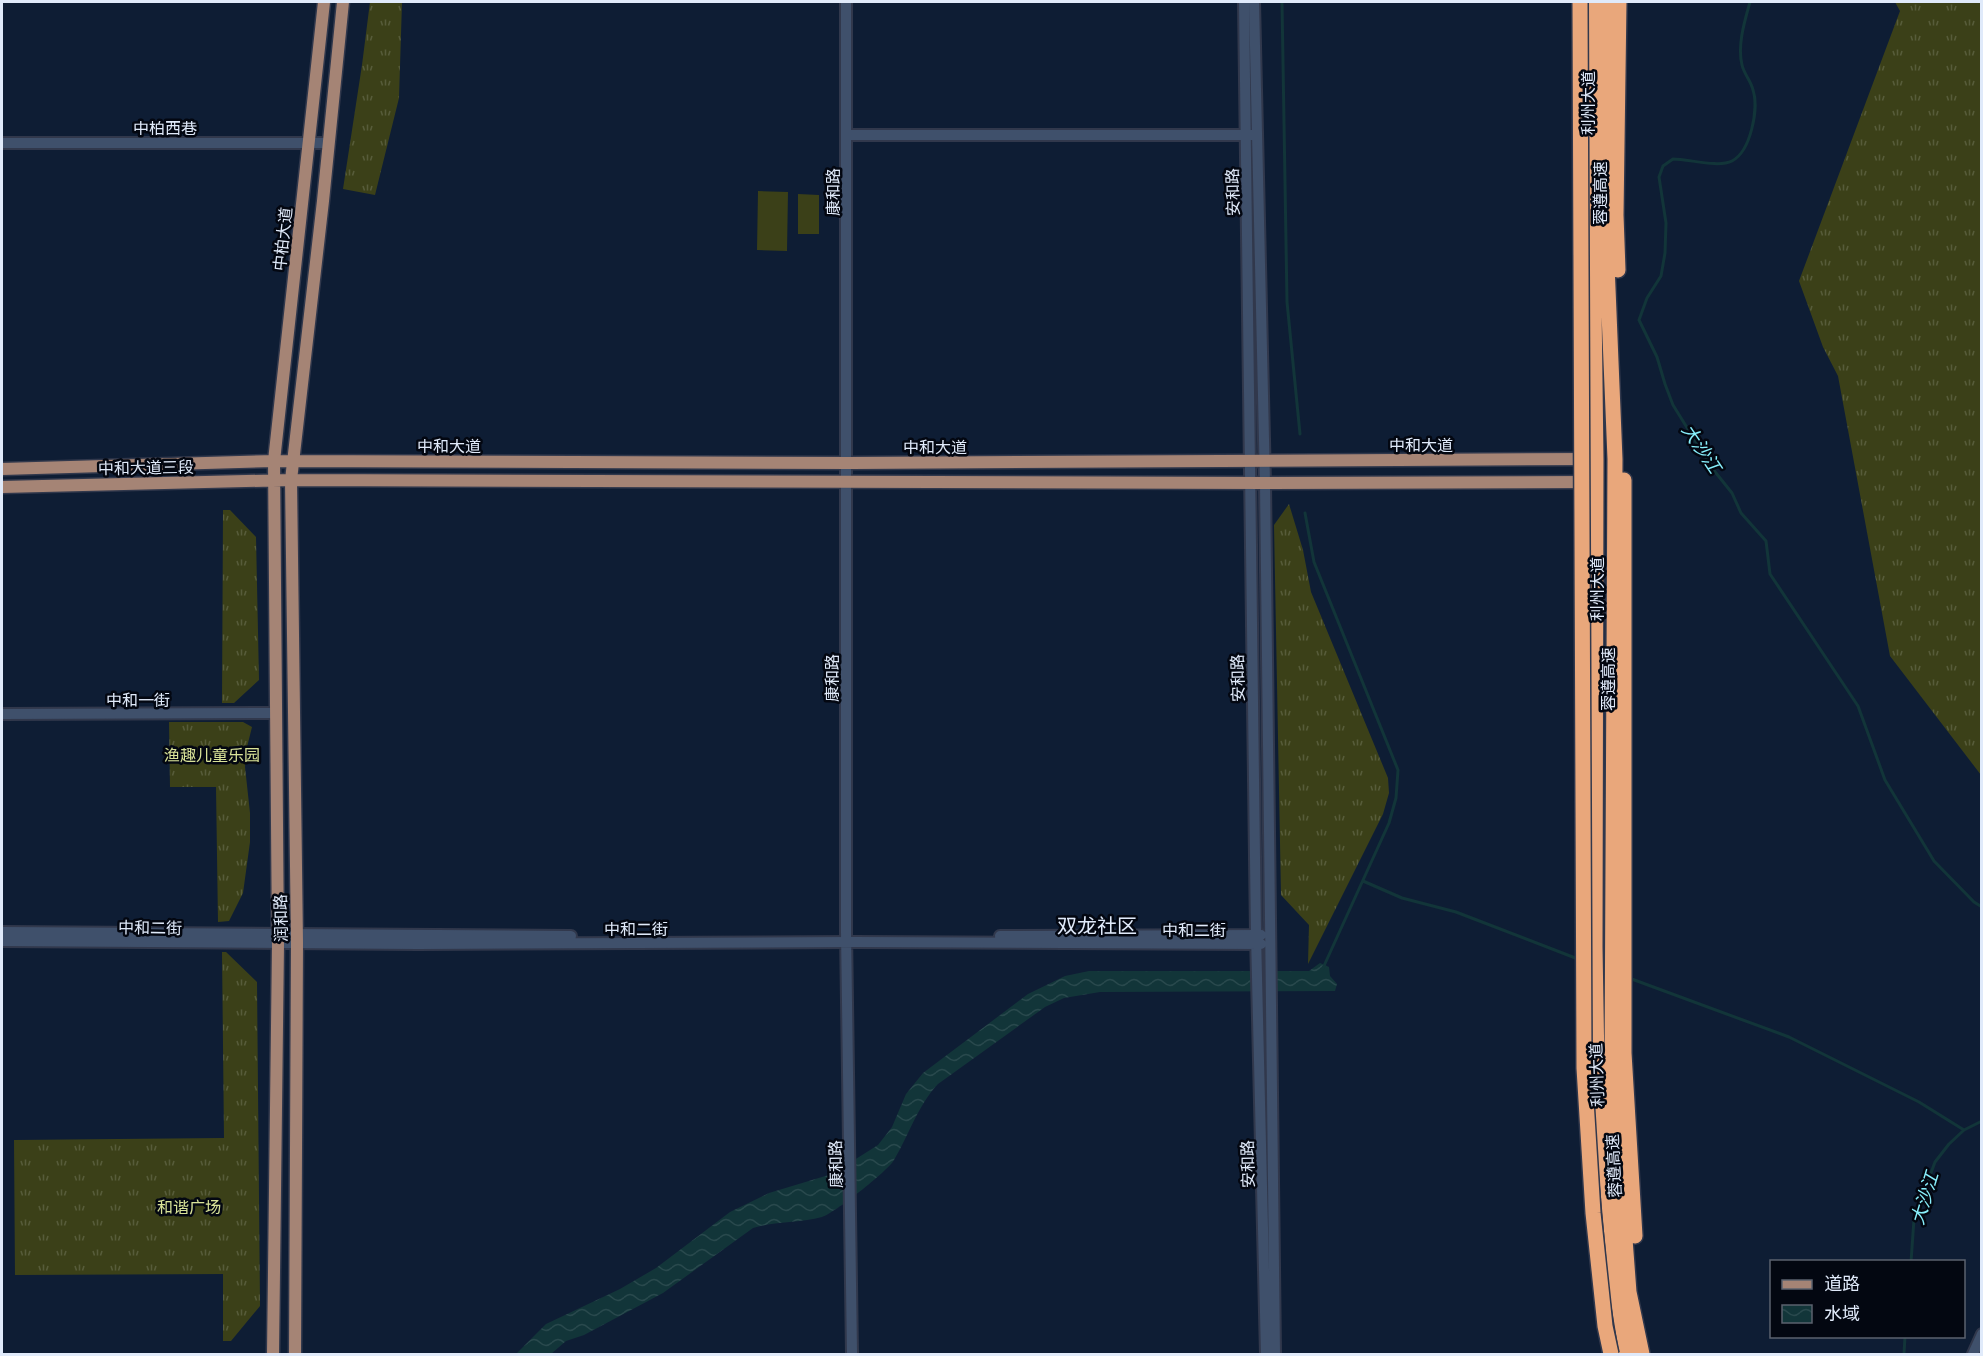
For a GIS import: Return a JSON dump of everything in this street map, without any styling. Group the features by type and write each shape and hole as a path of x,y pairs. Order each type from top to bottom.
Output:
{"highway":[{"name":"蓉遵高速","path":"1580,2 1584,1068 1594,1224 1605,1326 1611,1354"},
{"name":"利州大道","path":"1592,2 1596,459 1595,947 1597,1066 1614,1269 1628,1354"},
{"name":"利州大道","path":"1606,2 1604,191 1615,459 1612,1067 1629,1292 1642,1354"},
{"name":"蓉遵高速","path":"1619,2 1616,215 1624,503 1624,1053 1639,1293 1650,1354"}],"main road":[{"name":"中柏大道","path":"274,481 274,461 324,2"},
{"path":"343,2 291,480 1596,482"},
{"name":"中和大道","path":"274,461 845,463 1596,459"},
{"name":"中和大道三段","path":"2,469 274,461"},
{"name":"中和大道三段","path":"2,488 291,480"},
{"name":"润和路","path":"291,480 297,939 295,1354"},
{"name":"润和路","path":"273,1354 278,939 274,481"}],"street":[{"name":"康和路","path":"846,2 847,939 852,1354"},
{"name":"安和路","path":"1244,2 1265,483 1275,1354"},
{"name":"安和路","path":"1254,2 1249,483 1256,940 1266,1354"},
{"path":"847,135 1251,135"},
{"name":"中柏西巷","path":"2,143 329,143"},
{"name":"中和一街","path":"2,714 275,713"},
{"name":"中和二街","path":"2,932 278,939"},
{"name":"中和二街","path":"2,941 1270,940"},
{"path":"1973,1354 1982,1334"}],"green space":[{"path":"370,2 402,2 399,98 375,195 343,189"},
{"path":"1895,2 1981,2 1981,775 1890,656 1838,376 1823,347 1799,281 1900,11"},
{"path":"758,191 788,192 787,251 757,250"},
{"path":"798,194 819,195 819,234 798,234"},
{"path":"1289,504 1303,550 1311,592 1388,778 1389,793 1383,814 1308,964 1309,925 1281,895 1274,525"},
{"path":"223,510 230,510 256,537 259,680 234,703 222,703"},
{"name":"渔趣儿童乐园","path":"169,722 243,722 252,727 245,767 250,813 250,842 243,893 229,921 218,922 216,787 170,787"},
{"name":"和谐广场","path":"222,952 226,952 257,982 260,1306 231,1341 223,1341 223,1274 15,1275 14,1140 224,1138"}],"water":[{"path":"1320,963 1329,967 1330,976 1337,984 1335,991 1100,992 1064,998 1045,1007 938,1084 925,1101 890,1165 828,1214 822,1217 753,1228 663,1293 584,1335 566,1341 551,1354 516,1354 546,1324 620,1289 656,1268 730,1212 769,1193 832,1174 878,1145 892,1127 906,1094 923,1073 1028,994 1065,976 1089,971 1309,971"}],"waterway":[{"path":"1282,2 1287,302 1300,434"},
{"name":"大沙江","path":"1750,2 1740,49 1742,65 1755,98 1754,118 1749,139 1739,156 1726,163 1673,159 1663,166 1659,177 1666,223 1665,253 1661,276 1647,298 1639,320 1657,357 1673,405 1712,468 1732,493 1741,513 1766,541 1770,574 1858,706 1885,780 1934,861 1974,902 1982,907"},
{"path":"1305,513 1314,562 1398,770 1396,798 1389,823 1323,968"},
{"path":"1363,881 1402,898 1456,912 1578,959"},
{"path":"1629,978 1789,1037 1919,1102 1964,1130"},
{"name":"大沙江","path":"1911,1260 1914,1219 1935,1162 1964,1130 1982,1121"},
{"name":"大沙江","path":"1904,1354 1905,1338"}],"district":[{"name":"双龙社区","path":"1097,925"}]}
